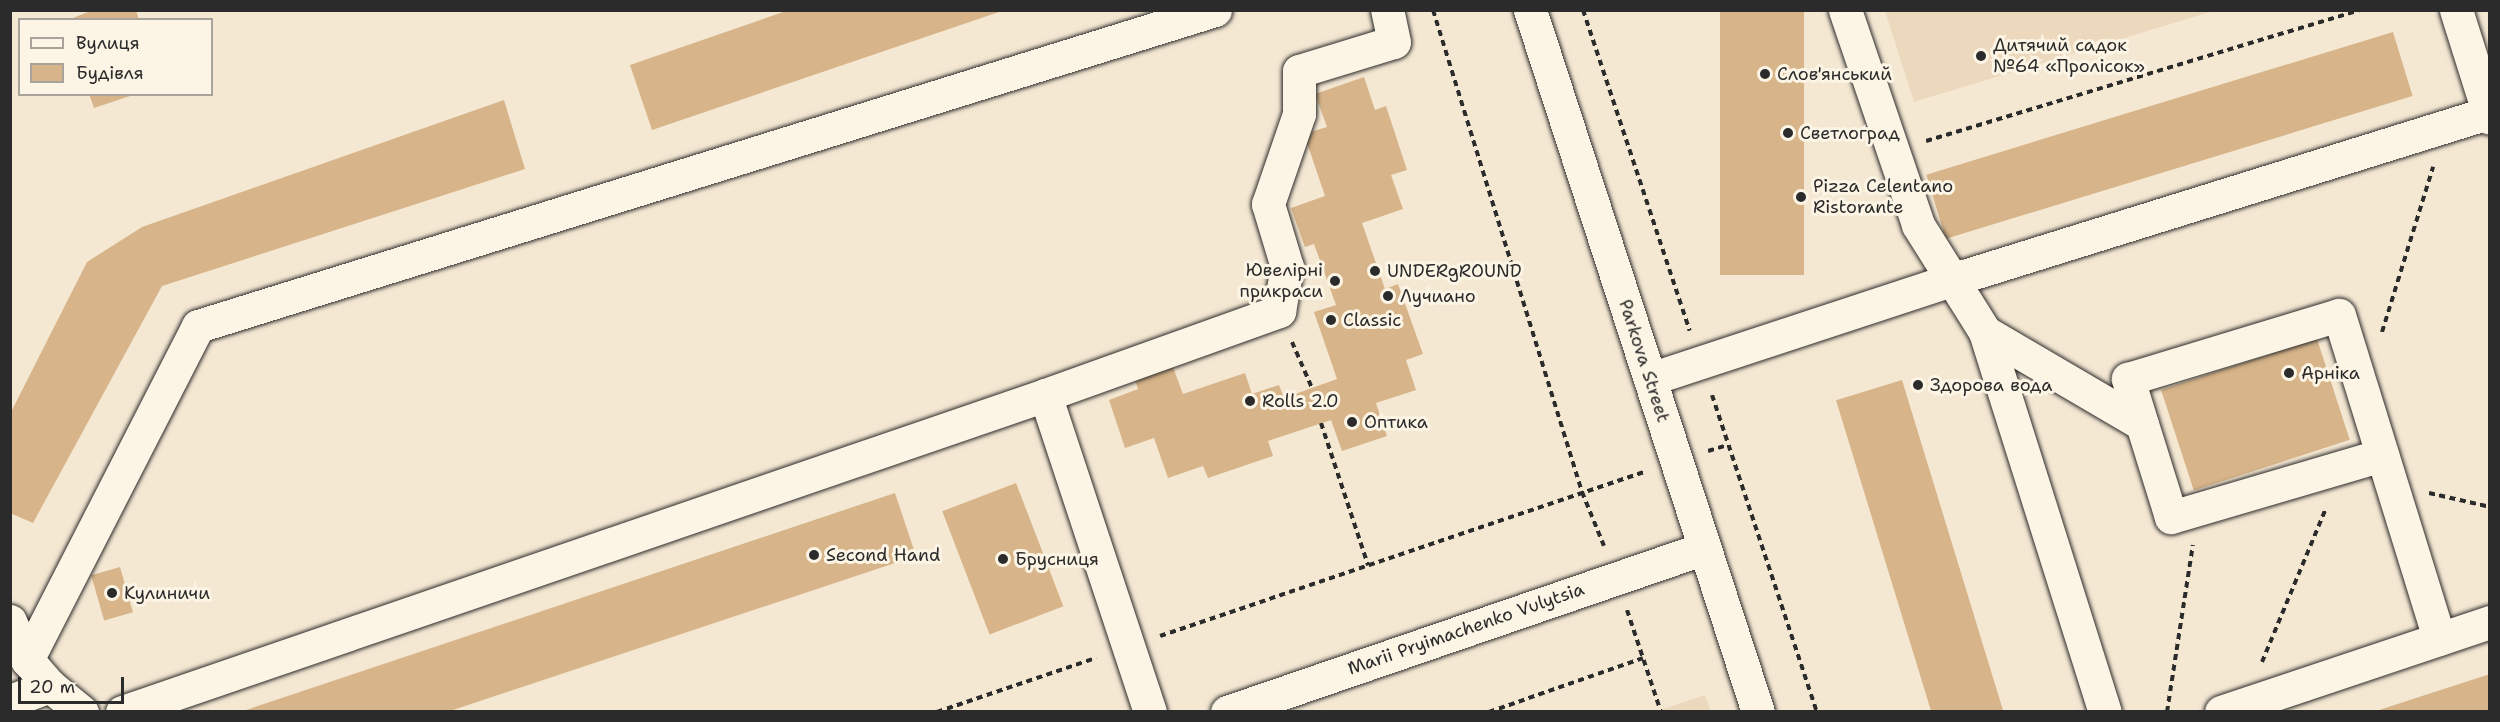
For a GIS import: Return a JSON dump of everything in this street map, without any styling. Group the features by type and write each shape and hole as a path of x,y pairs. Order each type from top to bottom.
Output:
{"street":[{"path":"122,711 1045,395 1279,311 1287,267 1268,204 1299,114 1299,71 1394,42 1387,10"},
{"name":"Parkova Street","path":"1530,10 1758,711"},
{"path":"1845,10 1918,225 1985,332 2105,711"},
{"path":"1650,379 1953,280 2489,115 2457,10"},
{"path":"27,660 198,327 1213,11"},
{"path":"2386,470 2344,466 2171,517 2128,379 2339,315 2439,639"},
{"path":"1985,332 2142,424"},
{"path":"1045,395 1150,711"},
{"name":"Marii Pryimachenko Vulytsia","path":"1227,711 1705,548"},
{"path":"10,621 27,660 50,686 82,711"},
{"path":"2233,707 2490,622"},
{"path":"10,701 50,686"}],"path":[{"path":"1433,10 1582,492 1617,577 1661,711"},
{"path":"1892,151 2360,10"},
{"path":"2380,339 2445,127"},
{"path":"1279,311 1312,388"},
{"path":"1322,423 1368,565"},
{"path":"2233,707 2344,466"},
{"path":"2386,470 2490,507"},
{"path":"938,711 1582,492"},
{"path":"2167,711 2198,509"},
{"path":"1489,711 1643,657"}],"shaded area":[{"name":"Дитячий садок №64 «Пролісок»","path":"1885,10 2213,11 1914,102"},
{"path":"1705,695 1711,711 1657,711"}],"building":[{"path":"93,10 136,10 138,18 73,18"},
{"path":"789,10 1002,11 652,130 630,65"},
{"path":"1720,10 1804,10 1804,275 1720,275"},
{"path":"2393,32 2413,96 1946,239 1926,175"},
{"path":"1364,77 1375,110 1386,106 1407,170 1391,175 1403,209 1362,223 1385,289 1398,284 1423,354 1406,360 1416,390 1376,403 1387,436 1342,451 1331,420 1268,441 1273,456 1208,478 1203,466 1168,478 1154,438 1125,448 1109,400 1138,389 1132,372 1170,359 1183,394 1245,373 1252,394 1279,385 1284,398 1337,379 1314,312 1336,305 1314,244 1305,247 1291,208 1325,196 1304,134 1327,127 1315,94"},
{"path":"90,96 130,96 94,108"},
{"path":"504,100 525,169 162,286 33,523 10,513 10,414 87,262 142,227"},
{"path":"2317,339 2350,440 2194,490 2161,390"},
{"path":"1902,380 2004,712 1931,712 1836,400"},
{"name":"Брусниця","path":"1016,483 1063,606 990,635 942,511"},
{"path":"895,493 916,556 447,712 240,712"},
{"name":"Кулиничи","path":"120,567 133,612 104,620 91,575"},
{"path":"2490,674 2490,712 2376,712 2376,711"}],"place":[{"name":"Дитячий садок №64 «Пролісок»","path":"1981,56"},
{"name":"Слов'янський","path":"1765,74"},
{"name":"Светлоград","path":"1788,133"},
{"name":"Pizza Celentano Ristorante","path":"1801,197"},
{"name":"UNDERgROUND","path":"1375,271"},
{"name":"Ювелірні прикраси","path":"1335,281"},
{"name":"Лучиано","path":"1388,296"},
{"name":"Classic","path":"1331,320"},
{"name":"Арніка","path":"2289,373"},
{"name":"Здорова вода","path":"1918,385"},
{"name":"Rolls 2.0","path":"1250,401"},
{"name":"Оптика","path":"1352,422"},
{"name":"Second Hand","path":"814,555"},
{"name":"Брусниця","path":"1003,559"},
{"name":"Кулиничи","path":"112,593"}]}
